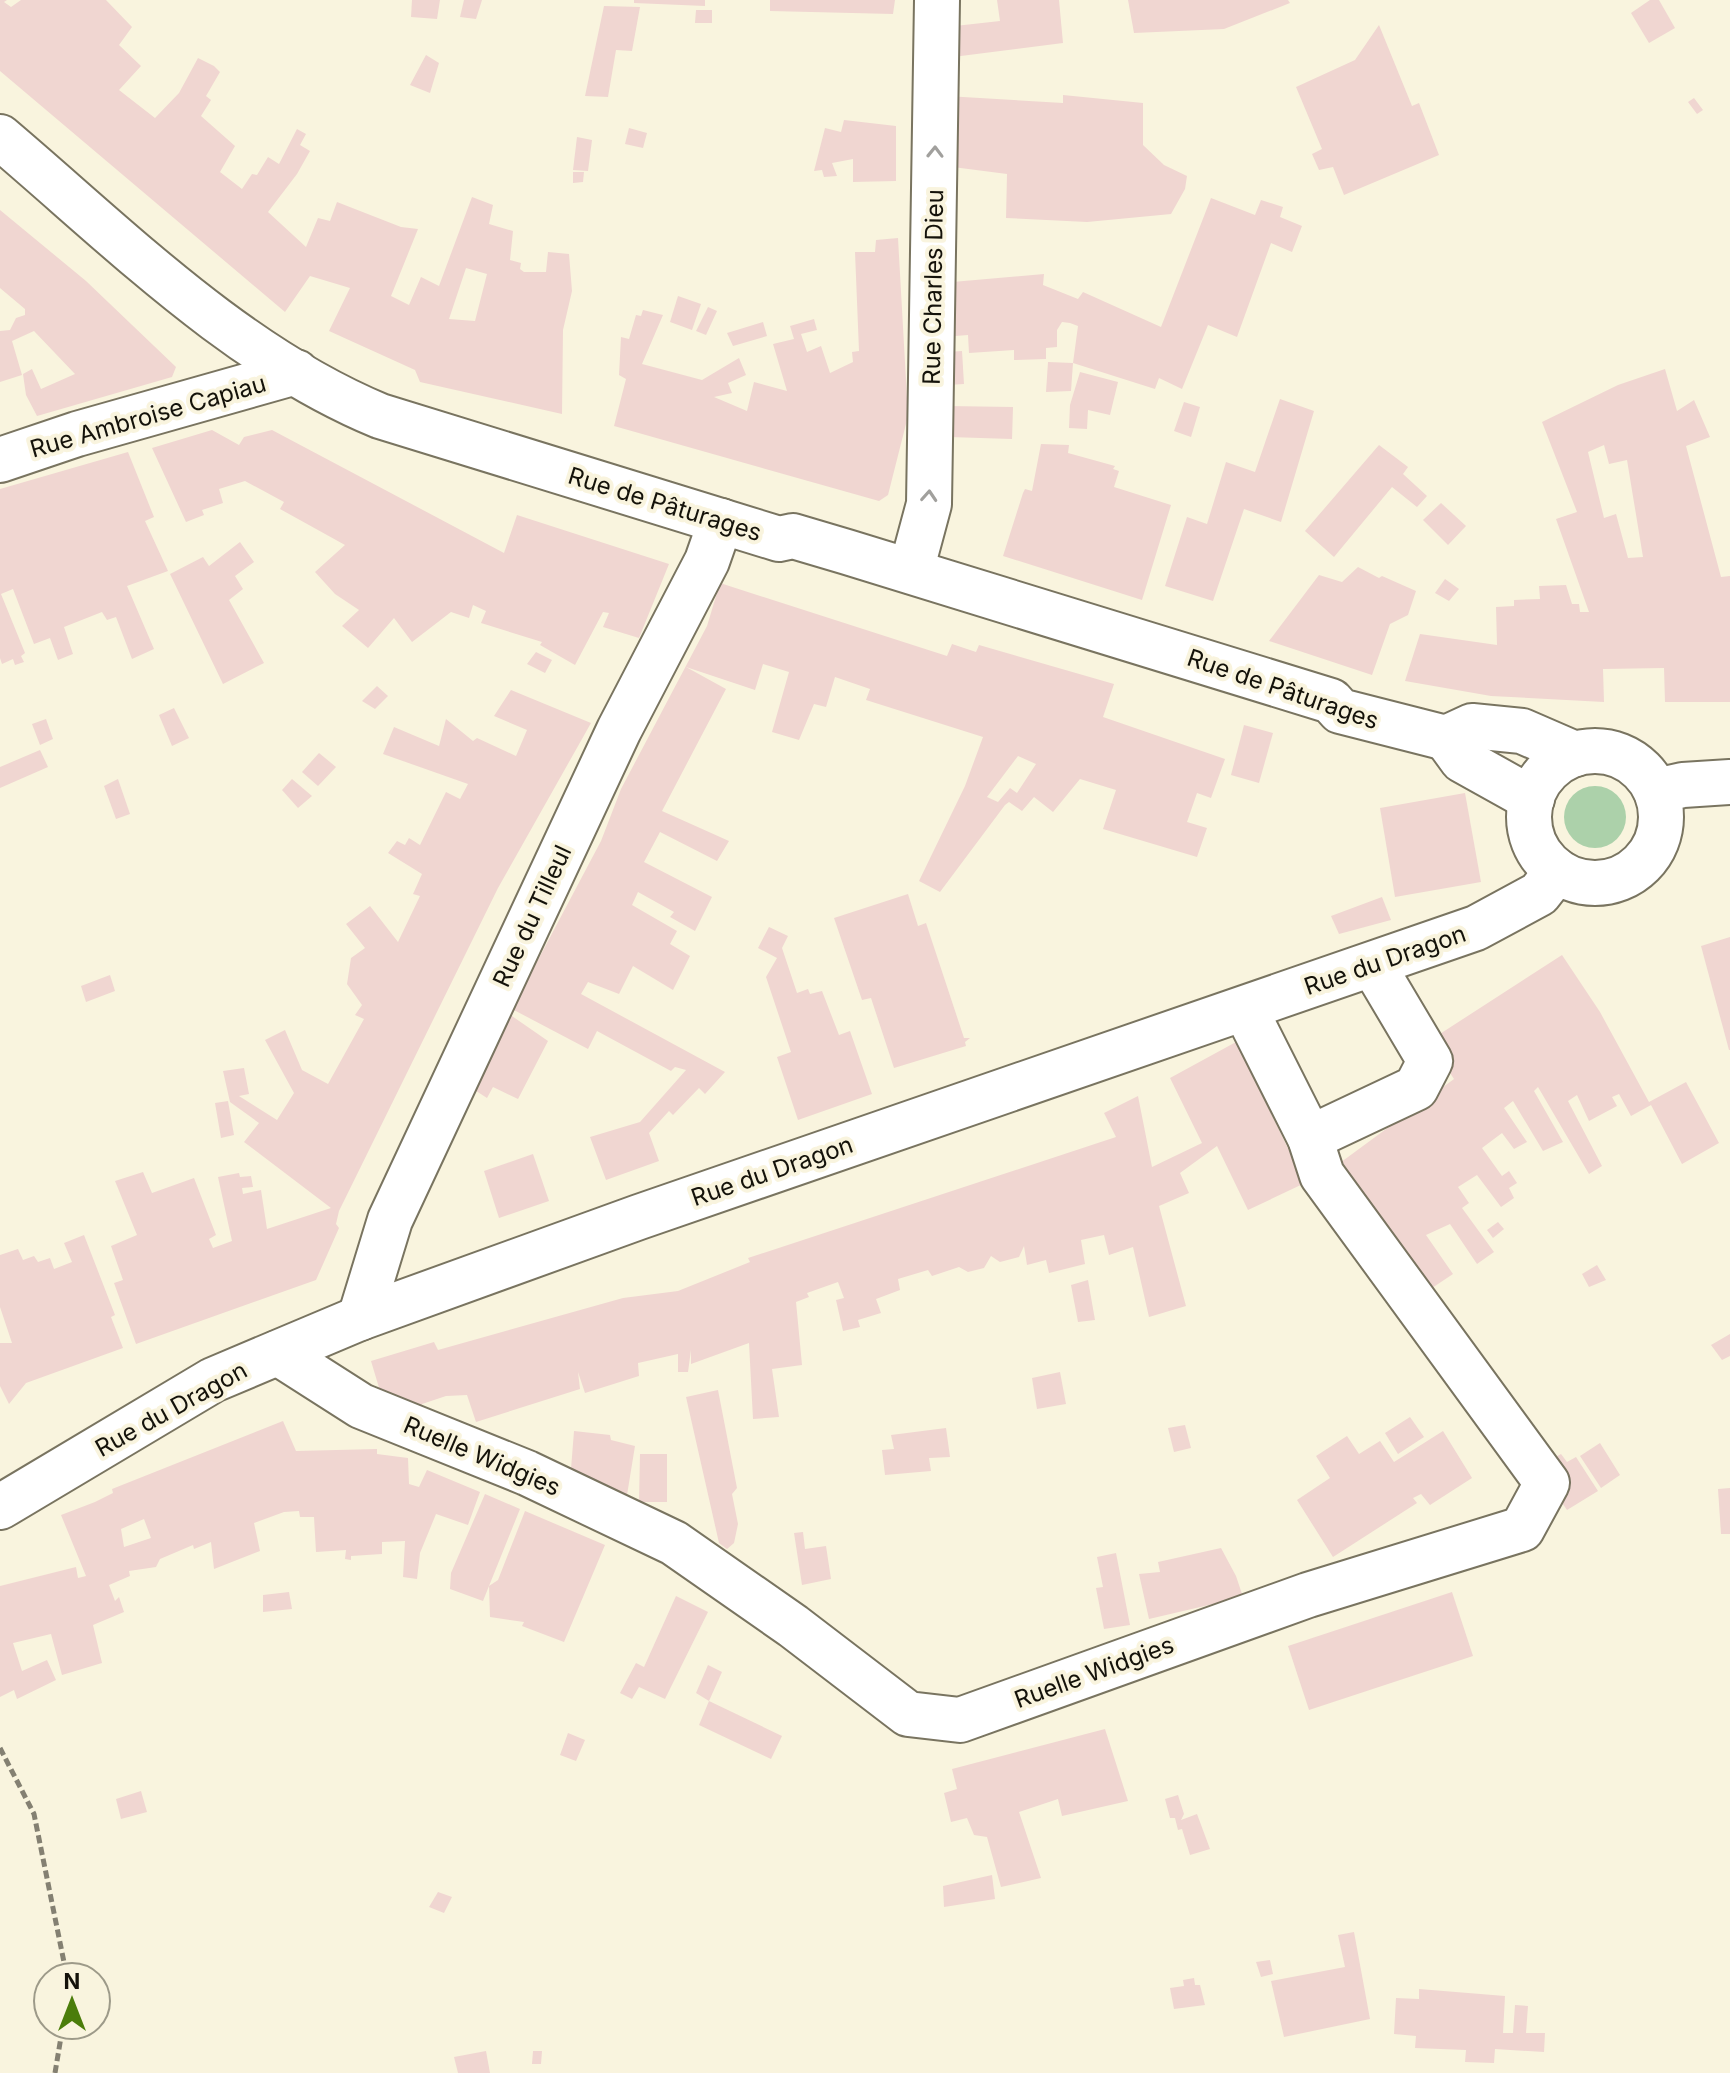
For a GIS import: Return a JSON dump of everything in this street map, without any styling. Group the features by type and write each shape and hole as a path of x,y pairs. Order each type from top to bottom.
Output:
{"street":[{"name":"Rue Charles Dieu","path":"911,571 929,504 937,0"},
{"name":"Rue de Pâturages","path":"0,137 226,328 331,394 393,421 779,539 793,536 911,571 1331,701 1340,711 1446,738"},
{"name":"Rue Ambroise Capiau","path":"0,460 77,434 296,372"},
{"name":"Rue du Tilleul","path":"360,1318 390,1220 619,730 707,561 721,521"},
{"path":"1532,799 1462,760 1446,738 1472,726 1522,731 1575,754"},
{"path":"1594,751 1620,756 1641,770 1656,791 1661,816 1659,836 1651,853 1637,868 1615,880 1596,883 1576,881 1557,871 1540,855 1532,837 1529,818 1532,799 1548,771 1575,754 1594,751"},
{"path":"1656,791 1683,785 1730,782"},
{"name":"Rue du Dragon","path":"0,1507 213,1380 360,1318 639,1217 1493,921 1539,894 1557,871"},
{"path":"1310,1138 1416,1088 1430,1061 1373,965"},
{"name":"Ruelle Widgies","path":"278,1353 361,1406 527,1473 674,1543 793,1626 908,1714 960,1720 1308,1595 1522,1529 1547,1483 1322,1175 1310,1138 1245,1009"}],"path":[{"path":"0,1748 34,1814 64,1961"},
{"path":"55,2073 60,2041"}],"green space":[{"path":"1595,786 1617,795 1626,817 1617,839 1595,848 1573,839 1564,817 1573,795"}],"building":[{"path":"0,0 7,0 4,2 11,7 21,0 106,0 132,27 119,45 141,66 119,90 155,118 179,93 198,58 220,72 206,96 211,100 201,116 235,146 220,172 242,189 252,174 257,175 268,157 279,164 297,129 306,134 300,145 310,151 268,212 306,247 318,218 330,221 337,202 401,227 418,229 391,296 409,305 421,277 439,286 472,197 493,205 489,224 513,231 510,260 521,263 520,269 524,272 546,272 548,252 569,254 572,291 563,330 562,414 420,382 415,370 329,331 350,288 310,276 285,312 0,71","holes":["466,268 487,274 475,321 449,319"]},
{"path":"412,0 440,0 437,19 411,17"},
{"path":"464,0 482,0 476,19 460,17"},
{"path":"634,0 705,0 705,6 634,3"},
{"path":"770,0 895,0 893,14 770,11"},
{"path":"997,0 1059,0 1063,43 945,58 946,27 1000,21"},
{"path":"1128,0 1288,0 1290,3 1224,29 1134,33"},
{"path":"1650,0 1659,0 1675,28 1649,43 1631,13"},
{"path":"604,6 640,7 632,51 616,50 608,97 585,96"},
{"path":"696,10 712,10 712,23 695,23"},
{"path":"1379,25 1412,106 1419,103 1439,155 1344,195 1333,167 1319,170 1312,154 1322,149 1296,87 1355,60"},
{"path":"426,55 439,63 430,93 410,85"},
{"path":"1063,95 1143,103 1143,145 1164,165 1187,176 1185,189 1171,214 1087,222 1006,218 1007,174 945,166 946,96 1063,103"},
{"path":"1694,98 1703,110 1697,114 1688,102"},
{"path":"844,120 896,126 896,181 853,182 853,159 832,163 837,176 824,177 822,170 814,171 825,128 841,132"},
{"path":"629,128 647,133 643,148 625,144"},
{"path":"577,137 592,140 588,171 573,170"},
{"path":"573,172 584,172 583,182 573,183"},
{"path":"1211,198 1255,215 1261,200 1283,207 1280,217 1302,226 1292,252 1271,243 1237,337 1208,325 1182,389 1159,378 1155,389 1073,363 1078,326 1070,323 1062,322 1057,330 1057,347 1046,348 1046,359 1014,360 1014,350 969,353 968,335 943,337 941,283 1044,274 1043,285 1078,299 1083,292 1161,327"},
{"path":"0,210 86,281 176,367 172,377 37,416 26,395 23,374 32,369 41,389 75,374 34,331 12,341 22,375 0,382 0,331 10,330 16,318 25,315 25,309 0,288"},
{"path":"898,238 908,416 888,495 879,501 614,426 626,379 619,375 621,337 629,339 636,315 641,316 643,310 663,315 642,364 702,380 739,358 746,375 728,383 732,393 714,397 747,411 754,382 787,391 773,344 794,339 790,326 814,319 817,330 801,334 807,352 821,346 830,373 853,362 852,352 859,351 855,252 875,252 876,240"},
{"path":"678,296 701,304 692,330 670,322"},
{"path":"708,307 717,311 706,335 696,331"},
{"path":"763,322 767,336 733,346 727,333"},
{"path":"962,351 964,384 948,385 947,352"},
{"path":"1048,362 1073,363 1071,391 1046,392"},
{"path":"1665,369 1677,411 1694,400 1710,437 1686,446 1721,577 1730,576 1730,702 1665,702 1664,668 1603,669 1604,702 1491,696 1405,681 1420,634 1497,645 1496,607 1514,606 1514,600 1540,599 1539,586 1566,585 1572,604 1579,604 1580,612 1589,612 1556,519 1577,512 1542,422 1618,385","holes":["1604,445 1609,464 1627,460 1643,557 1628,558 1616,514 1604,518 1588,452"]},
{"path":"1080,372 1118,382 1110,415 1088,410 1087,429 1069,428 1070,405"},
{"path":"1280,399 1314,411 1281,522 1244,509 1213,601 1165,586 1187,517 1207,524 1226,462 1255,472"},
{"path":"1184,402 1200,407 1191,437 1174,431"},
{"path":"947,406 1013,407 1012,439 949,437"},
{"path":"212,430 239,445 244,437 272,430 504,553 517,515 669,564 639,638 603,627 609,613 603,612 575,665 540,645 542,642 481,623 486,611 473,605 469,618 451,612 412,642 394,618 368,648 342,626 359,610 335,594 315,572 345,545 280,509 284,502 245,481 219,489 223,503 202,510 204,515 186,522 152,448"},
{"path":"1041,444 1069,445 1068,453 1115,466 1113,469 1119,471 1114,487 1171,505 1142,600 1003,556 1023,493 1025,489 1032,491"},
{"path":"1379,445 1408,467 1403,474 1427,496 1417,507 1392,487 1334,557 1305,531"},
{"path":"128,452 154,517 145,521 168,571 127,586 154,649 132,659 116,617 107,620 102,612 64,627 73,654 58,660 50,638 34,644 13,589 1,594 25,653 21,656 24,662 15,665 13,659 2,664 0,658 0,489"},
{"path":"1441,503 1466,526 1448,545 1423,520"},
{"path":"240,542 254,562 235,576 243,589 229,600 264,663 223,684 170,574 203,557 209,566"},
{"path":"1358,567 1416,591 1408,615 1390,624 1372,675 1269,641 1319,575 1342,582"},
{"path":"1445,579 1459,589 1449,601 1435,593"},
{"path":"720,583 947,656 952,644 976,652 979,645 1114,684 1103,717 1225,759 1211,798 1197,793 1187,822 1207,828 1197,857 1103,829 1116,790 1080,779 1053,812 1034,797 1022,811 1009,802 1005,805 940,892 919,881 965,786 983,737 866,700 870,689 835,677 826,707 814,704 799,740 772,732 789,672 763,664 755,690 686,667 726,689 662,811 729,841 717,861 660,832 644,862 712,897 695,931 670,917 674,912 638,892 632,905 677,931 670,944 690,956 673,990 633,966 619,994 588,982 581,994 725,1072 705,1094 699,1088 673,1115 669,1111 649,1133 659,1161 606,1180 590,1137 640,1122 686,1070 675,1067 671,1071 597,1031 588,1049 512,1009 601,841 621,789 707,626","holes":["1018,756 1036,764 1017,793 1010,788 998,802 987,797"]},
{"path":"536,652 552,660 545,673 527,664"},
{"path":"377,686 388,696 375,709 362,701"},
{"path":"511,690 591,723 498,888 339,1211 336,1224 339,1228 316,1280 136,1344 114,1283 123,1280 111,1246 137,1235 115,1181 143,1172 152,1193 194,1178 216,1235 209,1239 213,1248 232,1241 218,1177 239,1173 240,1177 251,1176 253,1187 242,1188 243,1194 261,1190 267,1229 331,1208 244,1142 259,1123 230,1102 223,1071 244,1068 249,1094 239,1096 277,1120 294,1093 265,1040 285,1030 302,1070 328,1084 364,1019 355,1015 362,1005 347,984 351,958 365,948 346,924 370,906 398,942 420,896 413,894 422,874 388,853 397,841 405,845 409,838 420,845 446,792 460,799 468,784 383,754 394,727 439,746 446,719 473,741 477,738 516,756 527,730 494,716"},
{"path":"174,708 189,738 172,746 159,715"},
{"path":"46,719 53,739 40,745 32,724"},
{"path":"1244,725 1273,733 1259,783 1231,775"},
{"path":"40,750 48,767 0,788 0,767"},
{"path":"319,753 336,767 318,786 302,772"},
{"path":"118,779 130,814 116,819 104,786"},
{"path":"292,779 312,796 298,808 282,790"},
{"path":"1465,793 1481,882 1395,897 1380,808"},
{"path":"908,894 918,926 926,923 964,1038 970,1038 965,1042 966,1046 894,1068 871,998 862,1000 834,918"},
{"path":"1382,897 1391,920 1339,934 1331,916"},
{"path":"769,927 788,936 782,948 797,993 808,989 810,994 822,991 839,1035 850,1031 872,1094 798,1120 777,1057 791,1052 766,977 777,958 758,948"},
{"path":"1730,937 1730,1050 1729,1050 1701,946"},
{"path":"1562,955 1600,1012 1649,1102 1686,1082 1719,1143 1682,1164 1651,1105 1631,1116 1619,1094 1612,1097 1617,1106 1589,1121 1577,1095 1568,1101 1602,1166 1589,1174 1538,1087 1534,1091 1563,1142 1543,1151 1513,1101 1504,1108 1527,1142 1514,1149 1502,1133 1482,1148 1502,1176 1509,1171 1517,1183 1509,1188 1514,1198 1501,1207 1477,1175 1458,1187 1469,1203 1462,1208 1494,1252 1477,1264 1450,1224 1426,1235 1453,1274 1423,1294 1329,1171 1454,1079 1429,1041"},
{"path":"110,975 115,991 86,1002 81,986"},
{"path":"509,1014 548,1041 518,1099 493,1087 487,1098 470,1087"},
{"path":"1236,1042 1305,1183 1248,1210 1217,1146 1180,1173 1189,1193 1159,1206 1186,1306 1149,1317 1133,1247 1109,1255 1104,1235 1081,1240 1085,1264 1049,1273 1046,1260 1027,1265 1024,1246 1019,1257 1000,1262 991,1256 984,1268 968,1272 959,1267 932,1276 928,1270 898,1279 900,1290 876,1299 881,1313 858,1320 860,1327 843,1331 836,1300 844,1298 838,1282 807,1293 809,1297 796,1302 802,1365 772,1369 779,1417 753,1419 749,1343 691,1364 691,1350 688,1372 678,1372 678,1354 638,1363 639,1376 585,1393 578,1372 580,1389 476,1422 467,1395 446,1396 422,1404 422,1413 380,1391 371,1361 434,1342 438,1350 623,1298 678,1291 750,1262 748,1258 1116,1137 1104,1113 1138,1096 1152,1167 1202,1143 1170,1078"},
{"path":"228,1101 234,1135 221,1138 215,1103"},
{"path":"533,1154 549,1201 499,1218 484,1171"},
{"path":"1498,1222 1504,1229 1493,1238 1487,1230"},
{"path":"84,1235 115,1315 111,1317 123,1348 26,1383 9,1404 0,1386 0,1343 12,1343 0,1307 0,1255 18,1249 23,1260 34,1256 38,1262 50,1258 54,1269 72,1262 64,1243"},
{"path":"1597,1265 1606,1280 1589,1287 1582,1274"},
{"path":"1088,1280 1095,1320 1078,1322 1071,1285"},
{"path":"1730,1334 1730,1356 1722,1360 1711,1345"},
{"path":"1060,1372 1066,1404 1037,1409 1032,1378"},
{"path":"718,1390 737,1488 732,1494 738,1524 734,1543 727,1549 719,1543 686,1397"},
{"path":"1410,1417 1424,1437 1398,1454 1385,1433"},
{"path":"283,1421 296,1451 377,1449 377,1454 408,1458 409,1484 419,1487 427,1470 480,1492 468,1525 436,1514 420,1553 417,1579 403,1577 405,1541 382,1542 382,1554 351,1556 351,1560 345,1559 346,1550 316,1552 314,1517 300,1517 299,1511 284,1512 254,1523 260,1551 214,1569 211,1542 194,1549 193,1545 160,1559 156,1567 129,1571 130,1576 109,1585 115,1601 119,1597 124,1612 93,1625 102,1663 62,1675 51,1634 13,1643 22,1671 47,1660 56,1680 17,1699 14,1690 0,1697 0,1586 76,1567 78,1578 86,1576 61,1515 113,1493 112,1489","holes":["144,1519 151,1538 124,1547 121,1529"]},
{"path":"1185,1425 1191,1448 1174,1452 1168,1428"},
{"path":"946,1428 950,1457 929,1458 931,1471 885,1475 882,1450 894,1449 891,1435"},
{"path":"574,1431 610,1435 611,1440 635,1446 627,1495 571,1469"},
{"path":"1443,1431 1472,1478 1430,1505 1421,1494 1413,1498 1417,1503 1333,1557 1297,1500 1330,1478 1316,1456 1347,1436 1359,1454 1380,1441 1394,1462"},
{"path":"1600,1443 1620,1475 1601,1488 1580,1456"},
{"path":"640,1454 667,1454 667,1502 639,1502"},
{"path":"1561,1454 1567,1462 1576,1457 1598,1491 1567,1510 1545,1478 1547,1462"},
{"path":"1730,1488 1730,1534 1721,1534 1718,1489"},
{"path":"485,1494 520,1509 483,1601 450,1589 451,1573"},
{"path":"525,1511 605,1545 564,1642 522,1626 524,1622 490,1617 489,1586 498,1580"},
{"path":"803,1532 805,1549 826,1546 831,1579 802,1585 794,1533"},
{"path":"1221,1548 1243,1597 1149,1619 1139,1574 1160,1572 1158,1562"},
{"path":"1116,1553 1130,1625 1104,1629 1096,1588 1103,1587 1097,1557"},
{"path":"289,1592 292,1609 263,1612 263,1595"},
{"path":"1452,1592 1473,1656 1309,1710 1288,1646"},
{"path":"676,1596 708,1612 665,1699 639,1687 632,1699 620,1693 636,1663 644,1667"},
{"path":"708,1665 722,1672 709,1701 696,1693"},
{"path":"709,1701 782,1736 771,1759 699,1725"},
{"path":"1105,1729 1128,1801 1062,1816 1058,1799 1019,1812 1041,1878 1001,1887 987,1837 974,1835 967,1818 951,1822 944,1793 957,1789 952,1769"},
{"path":"568,1733 585,1740 576,1761 560,1755"},
{"path":"141,1791 147,1812 121,1819 116,1799"},
{"path":"1178,1795 1184,1814 1181,1820 1197,1814 1210,1849 1190,1855 1182,1829 1178,1830 1175,1818 1170,1818 1165,1799"},
{"path":"992,1875 995,1899 944,1907 943,1886"},
{"path":"438,1892 452,1897 444,1913 429,1907"},
{"path":"1354,1932 1370,2019 1284,2037 1271,1981 1345,1967 1338,1935"},
{"path":"1270,1960 1273,1974 1261,1977 1256,1962"},
{"path":"1194,1978 1195,1985 1200,1985 1205,2005 1174,2009 1170,1988 1184,1986 1183,1980"},
{"path":"1419,1989 1505,1996 1503,2033 1513,2033 1515,2005 1528,2006 1526,2033 1545,2033 1544,2052 1495,2049 1494,2063 1465,2062 1466,2050 1415,2048 1416,2036 1394,2034 1396,1998 1419,1999"},
{"path":"486,2051 490,2073 458,2073 454,2057"},
{"path":"533,2051 542,2051 541,2064 532,2064"}]}
